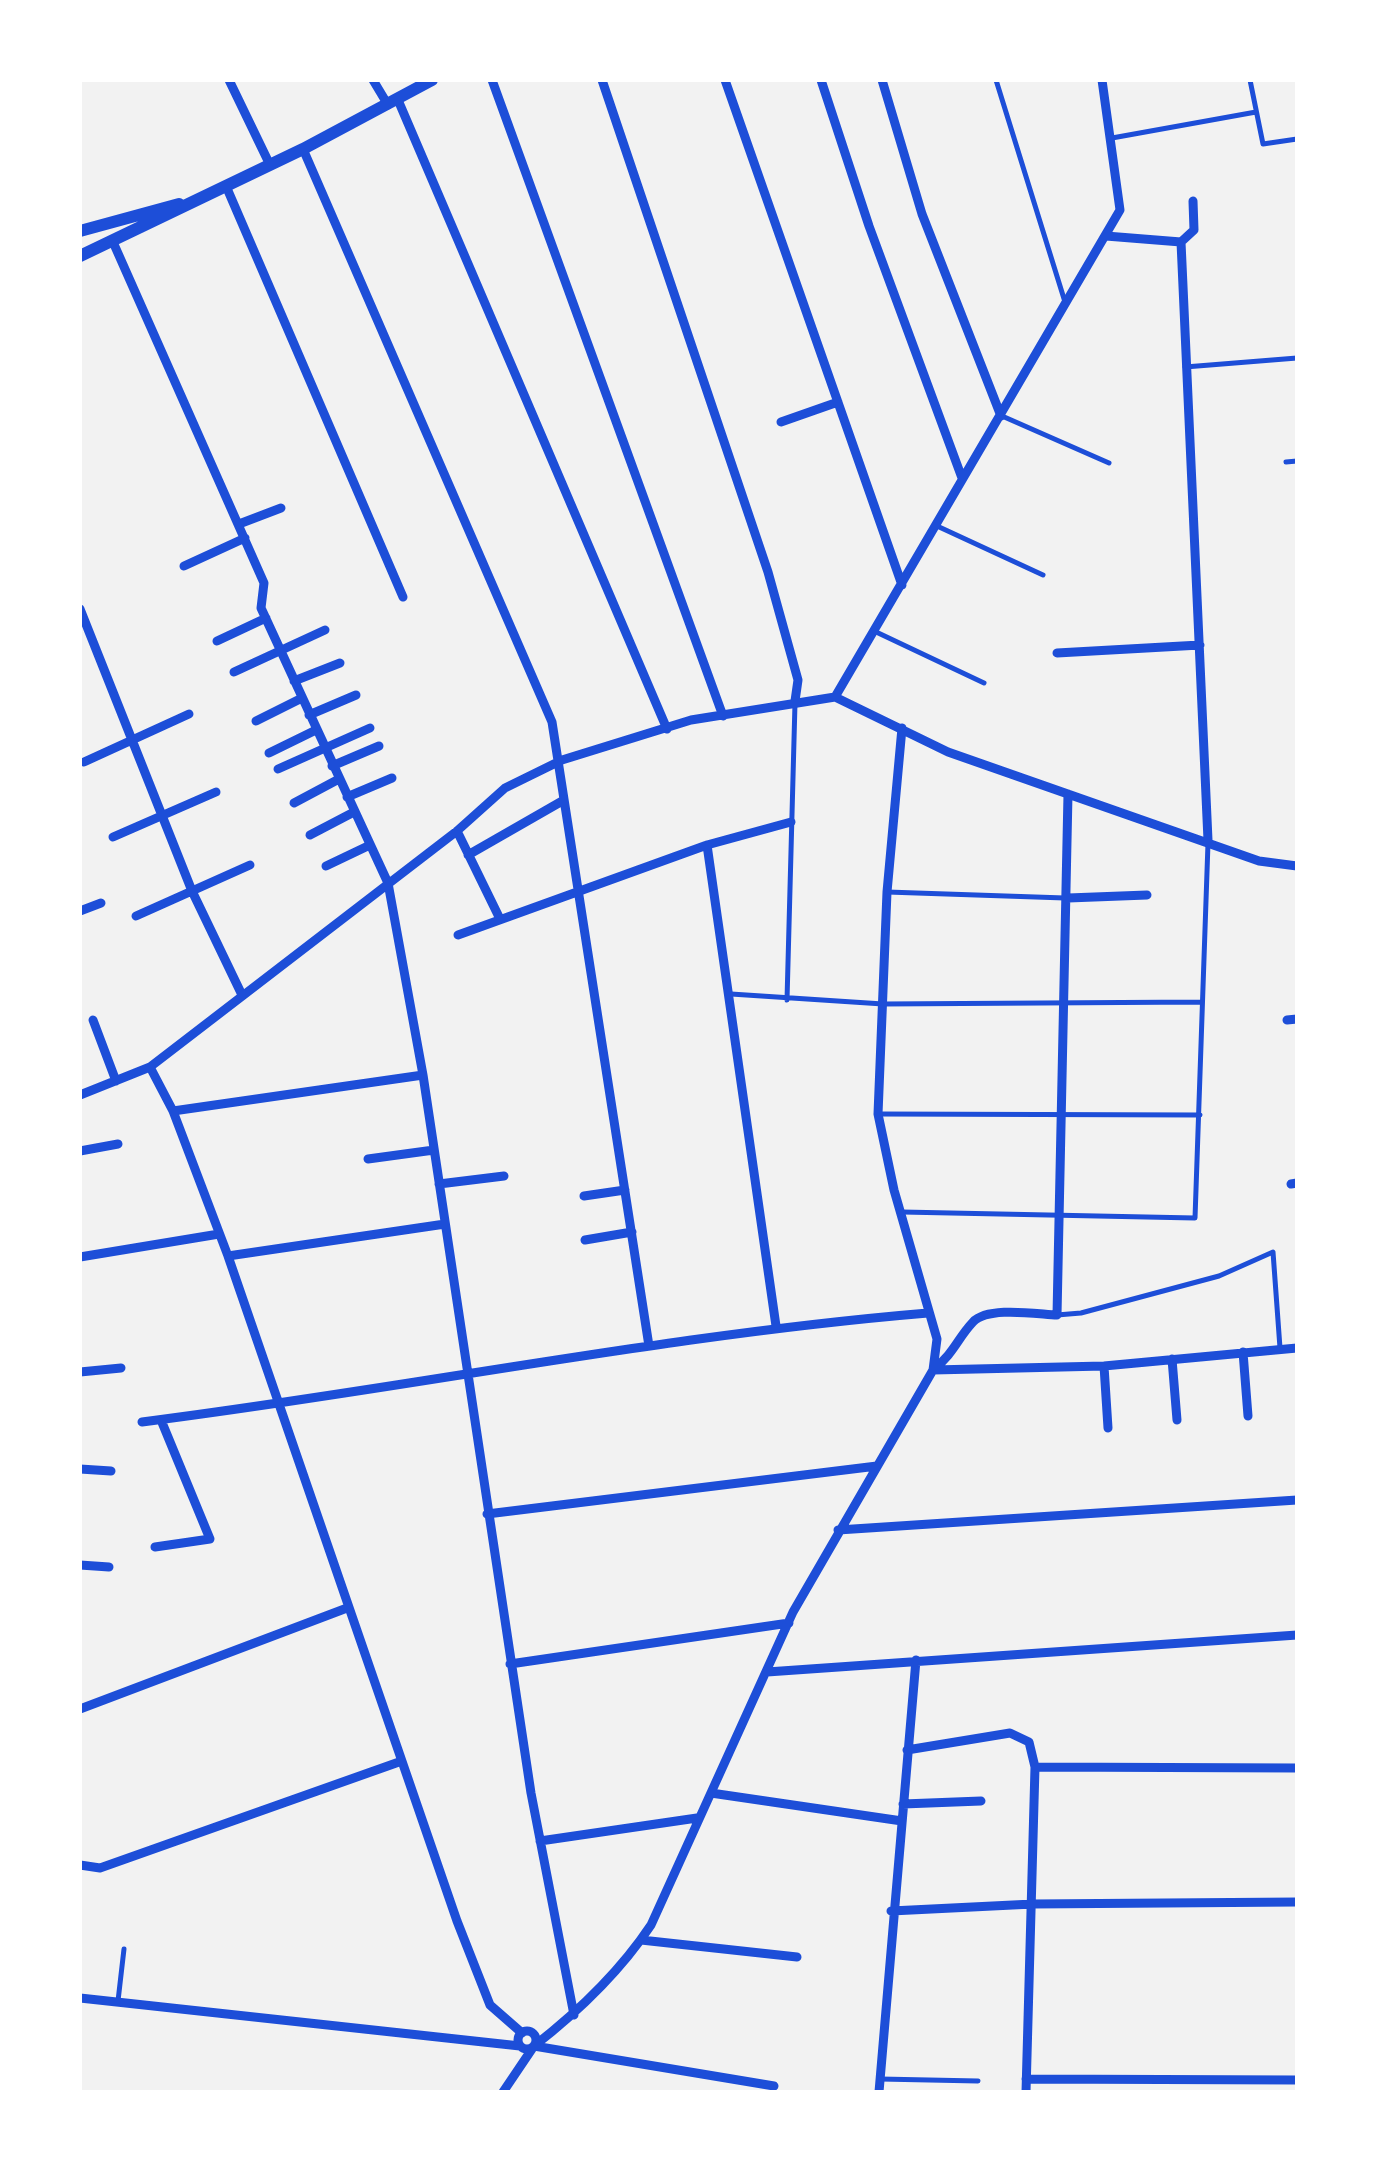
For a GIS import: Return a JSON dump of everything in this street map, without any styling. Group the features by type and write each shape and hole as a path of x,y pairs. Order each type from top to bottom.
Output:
{"main road":[{"path":"80,258 303,149 432,80"},
{"path":"80,231 200,199"},
{"path":"80,222 99,223"}],"street":[{"path":"229,80 270,165"},
{"path":"373,80 393,102 667,729"},
{"path":"492,80 723,716"},
{"path":"602,80 768,572 798,680 795,701"},
{"path":"726,80 902,585"},
{"path":"821,80 869,226 962,478"},
{"path":"882,80 922,214 1002,416"},
{"path":"835,698 933,524 1002,416 1120,210 1102,80"},
{"path":"303,149 552,722 562,760 576,890 649,1346"},
{"path":"226,186 403,597"},
{"path":"1106,236 1181,242 1194,230 1193,200"},
{"path":"113,242 264,583 261,608 388,883 423,1075 510,1664 574,2015"},
{"path":"1181,242 1208,840"},
{"path":"781,422 838,402"},
{"path":"239,524 281,508"},
{"path":"184,566 245,538"},
{"path":"80,609 192,892 242,995"},
{"path":"218,641 266,618"},
{"path":"234,672 324,630"},
{"path":"1057,653 1200,644"},
{"path":"294,682 340,662"},
{"path":"309,715 356,695"},
{"path":"256,721 302,698"},
{"path":"80,1095 150,1067 457,831 505,788 562,760 667,729 795,701 835,698 948,752 1260,861 1297,866"},
{"path":"84,762 189,714"},
{"path":"278,769 370,728"},
{"path":"902,728 886,892 878,1114 900,1212 937,1339 933,1370"},
{"path":"268,754 316,730"},
{"path":"332,766 379,746"},
{"path":"348,797 392,778"},
{"path":"294,803 339,779"},
{"path":"113,837 216,792"},
{"path":"504,2092 533,2047 574,2015 641,1940 788,1623 933,1370 955,1352 974,1321 986,1315 1058,1315 1068,794"},
{"path":"468,855 564,800"},
{"path":"310,834 354,812"},
{"path":"458,935 707,845 790,822"},
{"path":"457,831 500,919"},
{"path":"326,866 370,845"},
{"path":"707,845 776,1326"},
{"path":"136,916 250,865"},
{"path":"1068,898 1147,894"},
{"path":"80,911 101,904"},
{"path":"93,1020 116,1081"},
{"path":"150,1067 174,1111 228,1256 399,1762 490,2005 522,2034 534,2034 533,2047"},
{"path":"174,1111 423,1075"},
{"path":"80,1152 118,1144"},
{"path":"368,1159 434,1150"},
{"path":"439,1184 504,1176"},
{"path":"584,1196 626,1190"},
{"path":"228,1256 445,1224"},
{"path":"584,1240 632,1232"},
{"path":"80,1256 220,1234"},
{"path":"142,1422 466,1377 776,1326 928,1314"},
{"path":"933,1370 1104,1366 1297,1348"},
{"path":"1244,1352 1248,1416"},
{"path":"1172,1359 1176,1420"},
{"path":"1104,1366 1108,1428"},
{"path":"80,1372 120,1368"},
{"path":"155,1547 210,1539 161,1420"},
{"path":"486,1514 876,1466"},
{"path":"80,1469 111,1471"},
{"path":"838,1530 1297,1500"},
{"path":"80,1566 109,1566"},
{"path":"80,1709 347,1608"},
{"path":"510,1664 788,1623"},
{"path":"767,1672 1297,1635"},
{"path":"879,2092 891,1910 916,1660"},
{"path":"907,1750 1010,1732 1030,1742 1035,1767 1026,2092"},
{"path":"80,1866 100,1868 399,1762"},
{"path":"1035,1767 1297,1768"},
{"path":"710,1793 902,1821"},
{"path":"903,1804 982,1801"},
{"path":"540,1841 697,1818"},
{"path":"891,1910 1033,1904 1297,1902"},
{"path":"641,1940 798,1957"},
{"path":"80,1998 533,2047 774,2086"},
{"path":"520,2046 522,2034"},
{"path":"1026,2079 1297,2080"}],"lane":[{"path":"996,80 1065,302"},
{"path":"1250,80 1263,144 1297,139"},
{"path":"1110,138 1256,112"},
{"path":"1184,367 1297,358"},
{"path":"1002,416 1110,464"},
{"path":"1286,462 1297,461"},
{"path":"933,524 1043,575"},
{"path":"874,631 984,683"},
{"path":"786,1000 795,701"},
{"path":"900,1212 1195,1218 1208,840"},
{"path":"886,892 1068,898"},
{"path":"728,994 884,1004 1201,1002"},
{"path":"878,1114 1064,1112 1200,1116"},
{"path":"1058,1315 1081,1313 1218,1276 1274,1252 1280,1348"},
{"path":"117,2002 124,1949"},
{"path":"880,2079 978,2081"}]}
